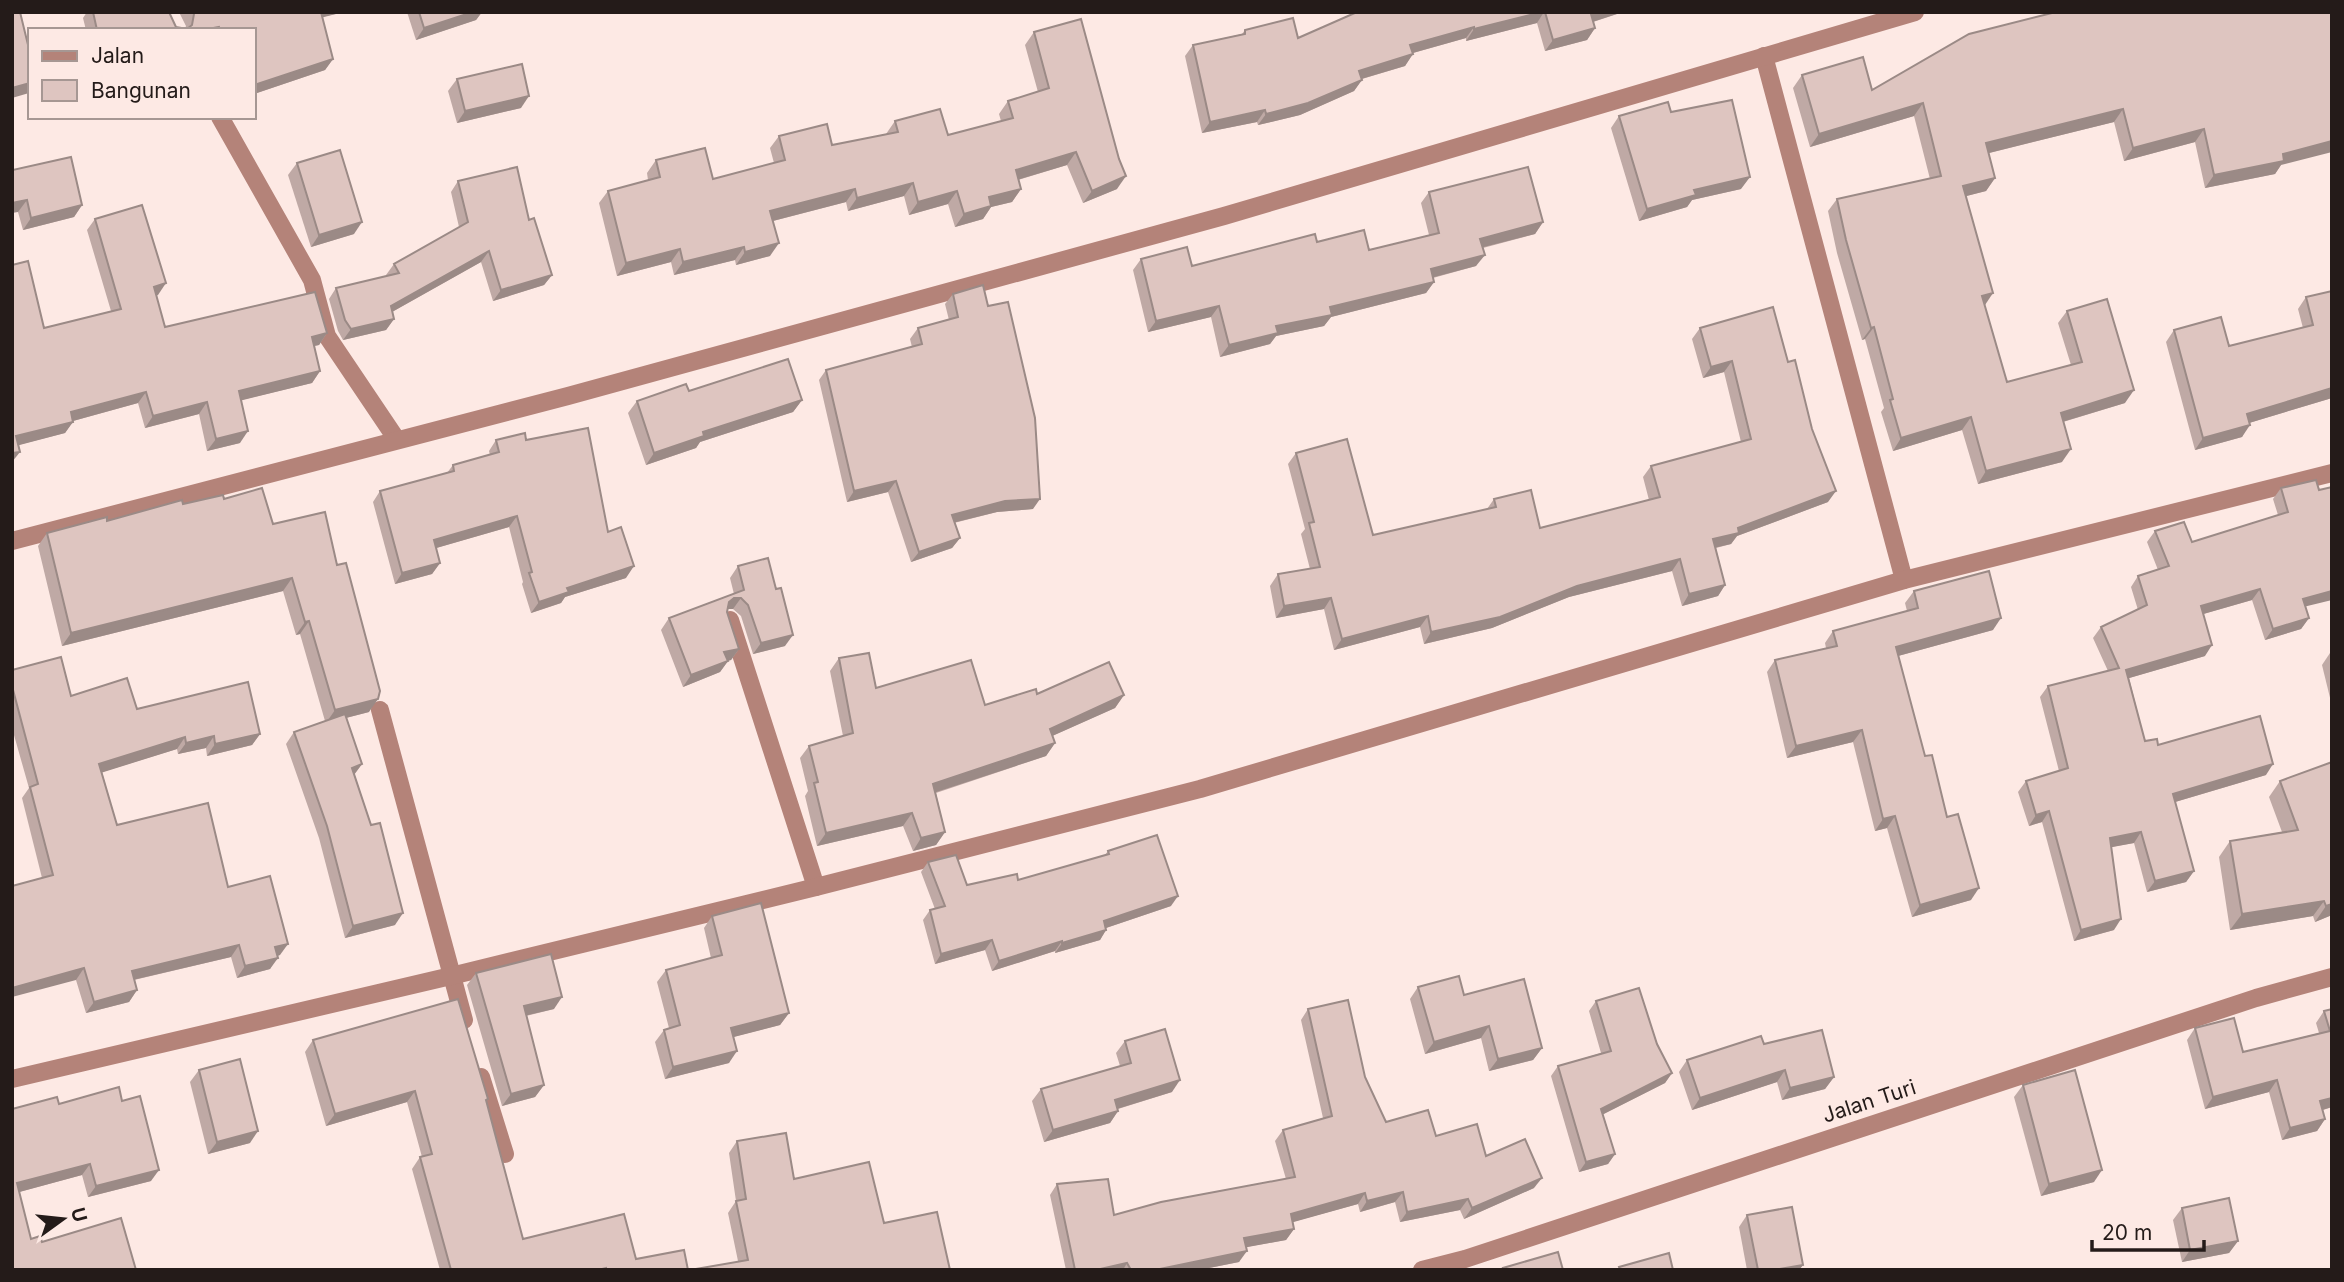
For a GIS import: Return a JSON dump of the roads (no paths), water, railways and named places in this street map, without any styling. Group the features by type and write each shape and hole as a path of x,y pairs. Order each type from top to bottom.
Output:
{"street":[{"path":"12,541 397,440 1224,216 1915,12"},
{"path":"1764,57 1904,580"},
{"path":"221,119 312,280 327,336 397,440"},
{"path":"12,1079 816,887 1200,789 1904,580 2332,473"},
{"path":"730,620 816,887"},
{"path":"380,710 470,1040"},
{"name":"Jalan Turi","path":"1422,1270 1466,1264 2256,998 2332,977"},
{"path":"478,1065 505,1154"}]}
